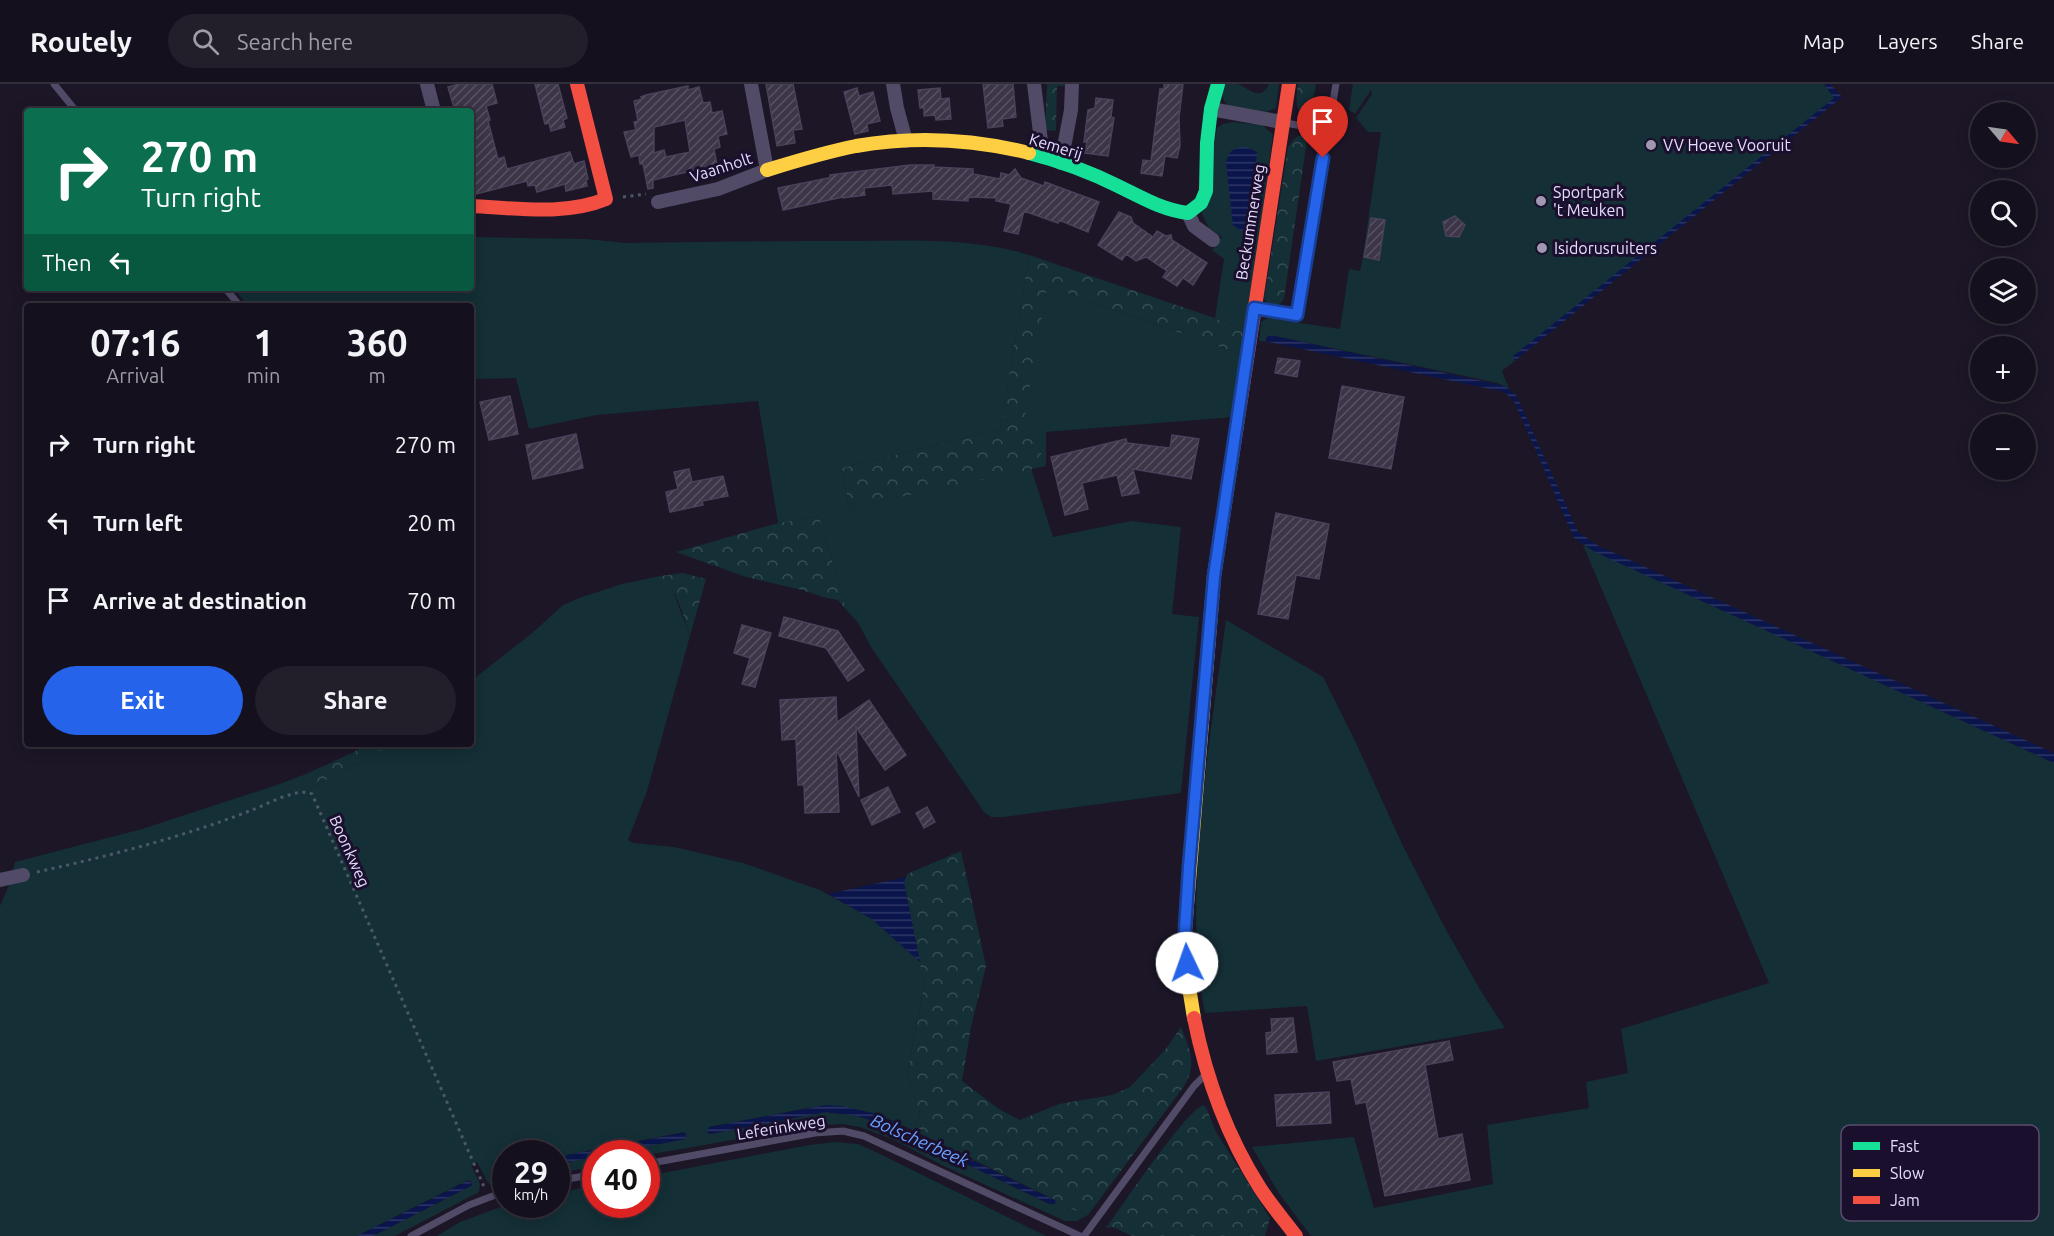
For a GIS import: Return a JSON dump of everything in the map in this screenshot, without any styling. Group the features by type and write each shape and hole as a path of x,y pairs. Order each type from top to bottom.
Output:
{"street":[{"path":"427,84 433,108"},
{"path":"474,206 561,208 597,204 606,199 577,84"},
{"name":"Vaanholt","path":"658,202 718,189 767,170 751,84"},
{"path":"893,84 906,141"},
{"path":"1034,84 1043,157"},
{"path":"1061,163 1071,110 1072,84"},
{"path":"1213,240 1194,226 1188,213 1200,203 1206,192 1207,143 1211,109 1218,84"},
{"name":"Beckummerweg","path":"1289,84 1214,576 1185,930 1187,979 1207,1074 1232,1135 1260,1188 1296,1236"},
{"path":"1211,109 1282,122"},
{"name":"Kemerij","path":"767,170 868,144 906,141 981,145 1043,157 1125,189 1158,207 1172,212 1188,213"},
{"path":"0,880 23,875"}],"lane":[{"path":"54,84 74,108"},
{"path":"1254,308 1297,315 1336,84"},
{"path":"1282,122 1328,131"},
{"path":"228,291 238,303"},
{"name":"Leferinkweg","path":"660,1161 815,1133 843,1131 864,1136 1082,1236 1194,1086 1207,1074"},
{"path":"411,1236 492,1195"}],"path":[{"path":"606,199 657,193 658,202"},
{"name":"Boonkweg","path":"23,875 165,839 239,815 301,791 312,794 488,1196"}],"green space":[{"path":"1047,84 1065,84 1065,86 1057,86 1056,131 1045,130"},
{"path":"1223,84 1237,84 1253,92 1261,93 1269,84 1279,84 1276,108 1266,112 1230,107 1222,95"},
{"path":"1298,84 1316,84 1310,115 1324,118 1324,123 1308,118 1299,111 1297,106"},
{"name":"Sportpark 't Meuken","path":"1353,84 1827,84 1838,97 1514,359 1516,360 1502,371 1509,389 1498,383 1270,335 1266,341 1269,342 1259,341 1261,322 1268,318 1340,329 1349,269 1360,271 1362,262 1381,132 1368,132 1356,118 1372,94 1371,90 1355,114 1349,110"},
{"path":"1233,122 1262,125 1273,134 1247,329 1215,318 1224,259 1212,250 1222,237 1209,228 1202,214 1217,128"},
{"path":"1308,133 1284,299 1279,305 1270,305 1264,299 1288,147 1296,137"},
{"path":"474,237 586,239 626,243 939,241 985,245 1029,255 1000,429 842,468 849,508 1031,468 1053,537 1131,521 1181,527 1172,614 1199,617 1181,793 1004,817 991,817 984,812 871,647 857,621 847,611 819,516 778,523 758,401 597,415 529,429 516,378 474,379 474,303 246,303 236,291 474,291"},
{"path":"1029,255 1247,329 1243,355 1047,286 1024,421 1029,421 1046,466 849,508 842,468 1000,429"},
{"path":"1047,286 1243,355 1234,417 1046,432 1046,466 1029,422 1023,422"},
{"path":"819,516 847,611 838,600 746,577 676,552 778,523"},
{"path":"1583,545 2054,763 2054,1236 1311,1236 1278,1192 1252,1147 1354,1137 1374,1208 1493,1184 1487,1125 1589,1108 1586,1082 1628,1073 1621,1029 1769,983"},
{"path":"683,573 706,579 690,636 676,596 660,576"},
{"path":"660,576 668,582 674,594 690,636 647,791 628,840 633,843 674,847 743,863 820,890 872,919 920,962 924,985 907,1074 920,1113 915,1131 877,1114 813,1107 709,1127 707,1133 826,1112 857,1116 912,1138 1049,1204 1055,1203 1088,1215 1077,1221 1065,1221 944,1166 892,1139 860,1127 842,1124 813,1126 660,1153 660,1144 685,1139 684,1132 643,1140 582,1140 582,1152 570,1154 570,1140 492,1140 492,1171 490,1174 492,1186 488,1183 477,1162 471,1165 480,1184 479,1192 395,1236 372,1236 469,1187 472,1185 471,1181 466,1181 357,1236 0,1236 0,906 10,883 15,862 142,829 306,774 314,786 373,756 385,747 474,747 474,679 531,634 563,605 622,584"},
{"path":"1226,620 1323,677 1403,846 1445,928 1505,1028 1316,1061 1307,1006 1205,1013 1198,968 1197,879 1211,727"},
{"path":"362,747 385,747 373,756 314,786 306,774"},
{"path":"961,851 986,966 971,1027 962,1081 999,1109 1020,1120 1059,1104 1112,1095 1130,1087 1165,1050 1181,1027 1187,1043 1191,1056 1191,1069 1185,1085 1088,1215 1055,1203 1055,1200 915,1131 920,1113 907,1074 924,985 904,882 907,874"},
{"path":"1203,1105 1206,1107 1216,1132 1270,1218 1265,1236 1132,1236 1113,1227 1106,1228 1182,1124"},
{"path":"835,1142 858,1144 1046,1236 437,1236 460,1222 492,1210 492,1218 570,1218 570,1190 582,1188 582,1218 660,1218 660,1174"},
{"path":"582,1159 582,1169 570,1171 570,1162"}],"water":[{"path":"1824,84 1830,84 1842,97 1516,360 1513,359 1513,356 1834,98"},
{"path":"1246,147 1257,152 1249,227 1247,231 1241,231 1233,225 1226,163 1232,150"},
{"path":"1270,335 1505,386 1516,395 1578,532 1599,546 2054,753 2054,763 1595,552 1574,538 1514,401 1504,392 1266,341"},
{"path":"906,877 904,882 920,962 872,919 828,894"},
{"name":"Bolscherbeek","path":"826,1105 877,1114 1056,1201 1050,1204 912,1138 857,1116 826,1112 710,1134 707,1130 709,1127"},
{"path":"686,1133 685,1139 660,1144 660,1140 646,1140"},
{"path":"582,1152 582,1159 570,1162 570,1155"},
{"path":"469,1180 472,1185 469,1187 373,1236 357,1236"}],"building":[{"path":"459,84 492,84 497,103 486,106 490,120 488,121 498,159 504,157 507,169 570,152 574,164 584,161 588,179 586,179 587,186 566,191 565,184 537,192 535,185 528,186 527,181 476,194 474,186 474,108 454,108 448,87"},
{"path":"535,84 558,84 567,118 563,120 565,127 551,131 549,123 545,124"},
{"path":"766,84 793,84 802,129 793,130 795,143 777,146"},
{"path":"983,84 1013,84 1016,117 1002,119 1003,126 988,128"},
{"path":"1164,84 1183,84 1179,117 1180,146 1177,158 1165,156 1162,176 1141,173 1143,160 1151,161 1160,89 1164,89"},
{"path":"688,86 688,90 699,87 703,103 710,102 712,113 722,111 727,134 718,136 720,147 714,149 717,165 653,180 653,188 648,189 643,164 640,164 639,155 631,157 624,132 636,130 634,122 638,121 634,101 646,95","holes":["685,120 690,152 666,157 664,150 654,153 654,127"]},
{"path":"857,88 859,96 873,92 880,121 867,124 868,131 855,134 844,92"},
{"path":"940,88 941,99 949,98 951,119 936,120 935,115 924,116 924,108 920,108 918,90"},
{"path":"1096,98 1113,100 1111,117 1114,118 1108,156 1085,153 1088,110 1095,108"},
{"path":"910,165 973,169 973,174 1000,179 1001,173 1009,175 1015,169 1021,178 1044,186 1045,182 1099,202 1088,232 1059,220 1058,223 1024,211 1018,234 1004,231 1011,204 996,201 997,198 971,197 968,201 933,199 933,191 893,194 892,185 864,188 865,195 843,197 783,210 778,188 830,178 830,175"},
{"path":"1119,212 1131,217 1133,223 1153,237 1157,231 1166,236 1171,235 1172,240 1207,263 1193,285 1183,278 1177,286 1163,277 1167,271 1146,257 1136,261 1126,254 1122,260 1098,245"},
{"path":"1455,216 1465,225 1459,237 1446,236 1443,222"},
{"path":"1371,218 1385,220 1379,260 1364,257"},
{"path":"1278,358 1300,361 1297,377 1275,373"},
{"path":"1342,386 1404,397 1391,469 1329,458"},
{"path":"510,396 518,434 489,440 480,402"},
{"path":"576,434 583,468 533,479 526,445"},
{"path":"1172,435 1199,439 1191,479 1133,469 1139,493 1122,496 1117,475 1082,483 1088,509 1065,515 1051,457 1126,439 1127,443 1170,448"},
{"path":"689,469 692,482 723,476 728,496 702,501 703,505 670,512 666,492 678,489 674,472"},
{"path":"1276,513 1329,524 1319,579 1296,575 1288,619 1258,614"},
{"path":"784,617 838,631 864,670 848,681 826,648 779,636"},
{"path":"742,625 771,633 755,687 742,684 750,658 734,653"},
{"path":"836,697 837,722 869,700 906,755 885,770 856,727 859,797 836,749 839,812 805,813 804,785 798,785 796,739 782,740 780,700"},
{"path":"888,787 900,812 872,825 861,800"},
{"path":"927,807 935,822 924,828 916,813"},
{"path":"1293,1018 1297,1052 1267,1054 1266,1033 1272,1032 1271,1019"},
{"path":"1449,1041 1453,1060 1425,1065 1438,1139 1462,1134 1470,1180 1385,1196 1366,1102 1356,1104 1351,1079 1337,1081 1333,1062"},
{"path":"1329,1092 1331,1123 1277,1126 1275,1095"}],"traffic: fast":[{"path":"1029,153 1086,172 1160,206 1188,213 1201,203 1206,191 1207,143 1211,109 1218,84"}],"traffic: slow":[{"path":"767,170 845,148 899,141 965,142 1029,153"},
{"path":"1194,1018 1187,975 1185,930 1214,576 1224,510"}],"traffic: jam":[{"path":"474,206 557,209 574,208 606,199 577,84"},
{"path":"1224,510 1289,84"},
{"path":"1194,1018 1211,1084 1237,1148 1260,1188 1296,1236"}],"place":[{"name":"VV Hoeve Vooruit","path":"1651,145"},
{"name":"Sportpark 't Meuken","path":"1541,201"},
{"name":"Isidorusruiters","path":"1542,248"}],"route":[{"path":"1187,963 1185,930 1189,867 1214,576 1254,308 1297,315 1323,158"}]}
